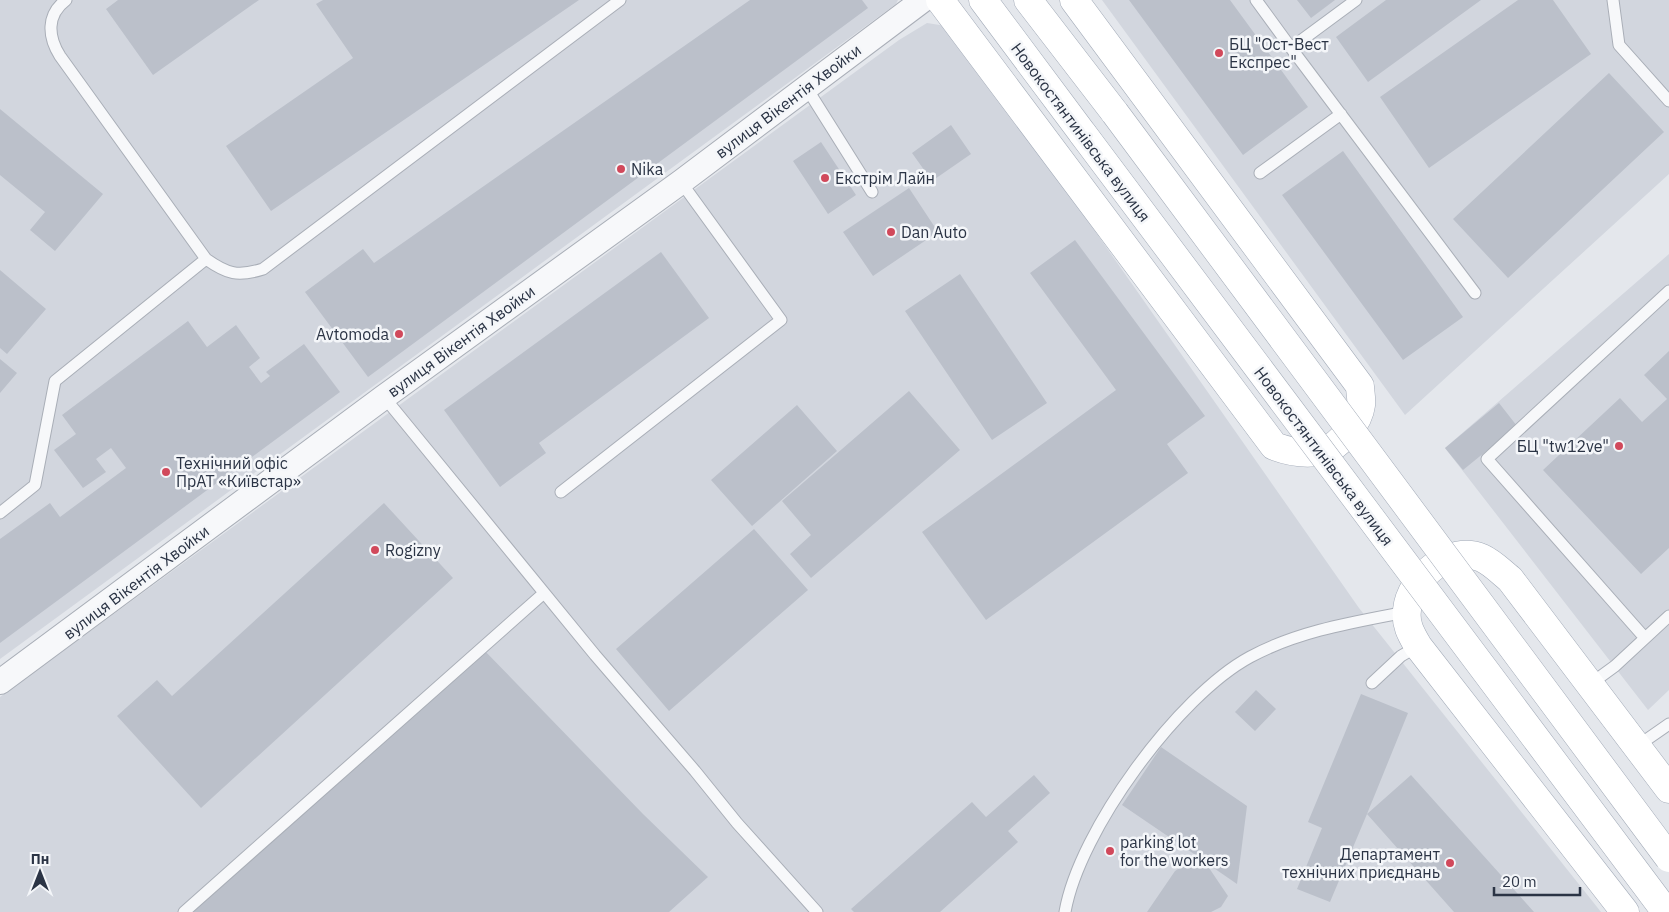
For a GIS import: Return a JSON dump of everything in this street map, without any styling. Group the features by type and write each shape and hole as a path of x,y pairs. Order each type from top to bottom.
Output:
{"main road":[{"path":"940,0 1274,446 1290,452 1325,451 1348,433 1358,418 1361,405 1360,386 1074,0"},
{"name":"Новокостянтинівська вулиця","path":"983,0 1666,912"},
{"path":"1028,0 1115,113 1669,858"},
{"path":"1626,912 1418,646 1408,629 1406,612 1408,599 1414,587 1425,575 1444,560 1459,556 1481,558 1510,579 1669,790"}],"street":[{"name":"вулиця Вікентія Хвойки","path":"0,682 384,397 681,182 923,0"}],"lane":[{"path":"66,0 54,12 51,21 53,45 206,259 222,270 238,274 248,274 263,269 620,0"},
{"path":"1256,0 1475,293"},
{"path":"1291,48 1356,0"},
{"path":"1613,0 1619,45 1669,101"},
{"path":"806,87 872,192"},
{"path":"1260,173 1340,114"},
{"path":"561,492 781,320 681,182"},
{"path":"0,512 35,485 54,381 206,259"},
{"path":"1645,638 1487,459 1669,291"},
{"path":"384,397 544,593 737,823 817,912"},
{"path":"184,912 544,593"},
{"path":"1065,912 1076,871 1100,826 1141,764 1172,724 1204,690 1229,670 1252,656 1275,646 1337,625 1406,612"},
{"path":"1589,684 1615,666 1669,616"},
{"path":"1372,683 1401,656 1418,646"},
{"path":"1636,747 1669,724"}],"shaded area":[{"path":"0,0 898,0 896,4 0,659"},
{"path":"1102,0 1669,0 1669,174 1405,415"},
{"path":"927,23 952,27 1359,608 1601,912 0,912 0,697 899,40"},
{"path":"1669,254 1669,690 1648,710 1445,448"}],"building":[{"path":"118,0 259,0 153,75 106,9"},
{"path":"323,0 579,0 271,211 226,146 353,58 316,4"},
{"path":"750,0 862,0 868,8 368,377 305,292 363,249 374,263"},
{"name":"БЦ \"Ост-Вест Експрес\"","path":"1129,0 1230,0 1308,107 1243,155"},
{"path":"1297,0 1335,0 1311,18"},
{"path":"1386,0 1481,0 1368,82 1336,37"},
{"path":"1518,0 1553,0 1591,54 1429,168 1380,97"},
{"path":"1609,73 1664,132 1508,278 1453,219"},
{"path":"0,109 103,194 55,251 30,230 45,212 0,175"},
{"path":"951,125 971,154 932,181 912,153"},
{"name":"Екстрім Лайн","path":"821,142 856,195 828,214 793,161"},
{"path":"1343,151 1463,317 1403,360 1282,195"},
{"name":"Dan Auto","path":"909,188 938,232 873,276 843,232"},
{"path":"1075,240 1205,416 1167,444 1188,473 986,620 922,532 1116,390 1030,273"},
{"path":"661,252 709,318 539,443 546,453 500,487 444,410"},
{"path":"0,270 46,309 7,354 0,348"},
{"path":"960,274 1047,403 992,440 905,311"},
{"path":"188,321 207,347 236,325 260,358 249,367 261,383 270,376 266,372 304,344 340,392 0,643 0,539 50,503 60,517 126,468 111,448 96,459 106,472 83,488 54,450 76,434 62,415"},
{"name":"БЦ \"tw12ve\"","path":"1669,351 1669,548 1641,574 1543,470 1620,398 1642,422 1667,399 1644,375"},
{"path":"0,359 17,373 0,393"},
{"path":"909,391 960,450 811,578 790,554 811,535 782,501"},
{"path":"1499,403 1517,426 1463,470 1445,448"},
{"path":"797,405 837,451 752,526 711,480"},
{"path":"384,503 453,578 201,808 117,716 157,680 172,696"},
{"path":"754,529 808,590 669,711 616,649"},
{"path":"482,648 643,814 708,877 669,912 193,912"},
{"path":"1256,690 1276,709 1255,731 1235,712"},
{"path":"1361,694 1408,713 1330,902 1297,889 1322,828 1308,822"},
{"path":"1161,747 1247,806 1237,884 1205,862 1228,896 1221,907 1211,912 1147,912 1175,871 1197,856 1122,805"},
{"path":"1034,775 1050,793 1008,831 1018,842 940,912 854,912 851,909 972,802 986,817"},
{"name":"Департамент технічних приєднань","path":"1411,775 1534,912 1454,912 1367,814"}],"place":[{"name":"БЦ \"Ост-Вест Експрес\"","path":"1219,53"},
{"name":"Nika","path":"621,169"},
{"name":"Екстрім Лайн","path":"825,178"},
{"name":"Dan Auto","path":"891,232"},
{"name":"Avtomoda","path":"399,334"},
{"name":"БЦ \"tw12ve\"","path":"1619,446"},
{"name":"Технічний офіс ПрАТ «Київстар»","path":"166,472"},
{"name":"Rogizny","path":"375,550"},
{"name":"parking lot for the workers","path":"1110,851"},
{"name":"Департамент технічних приєднань","path":"1450,863"}]}
